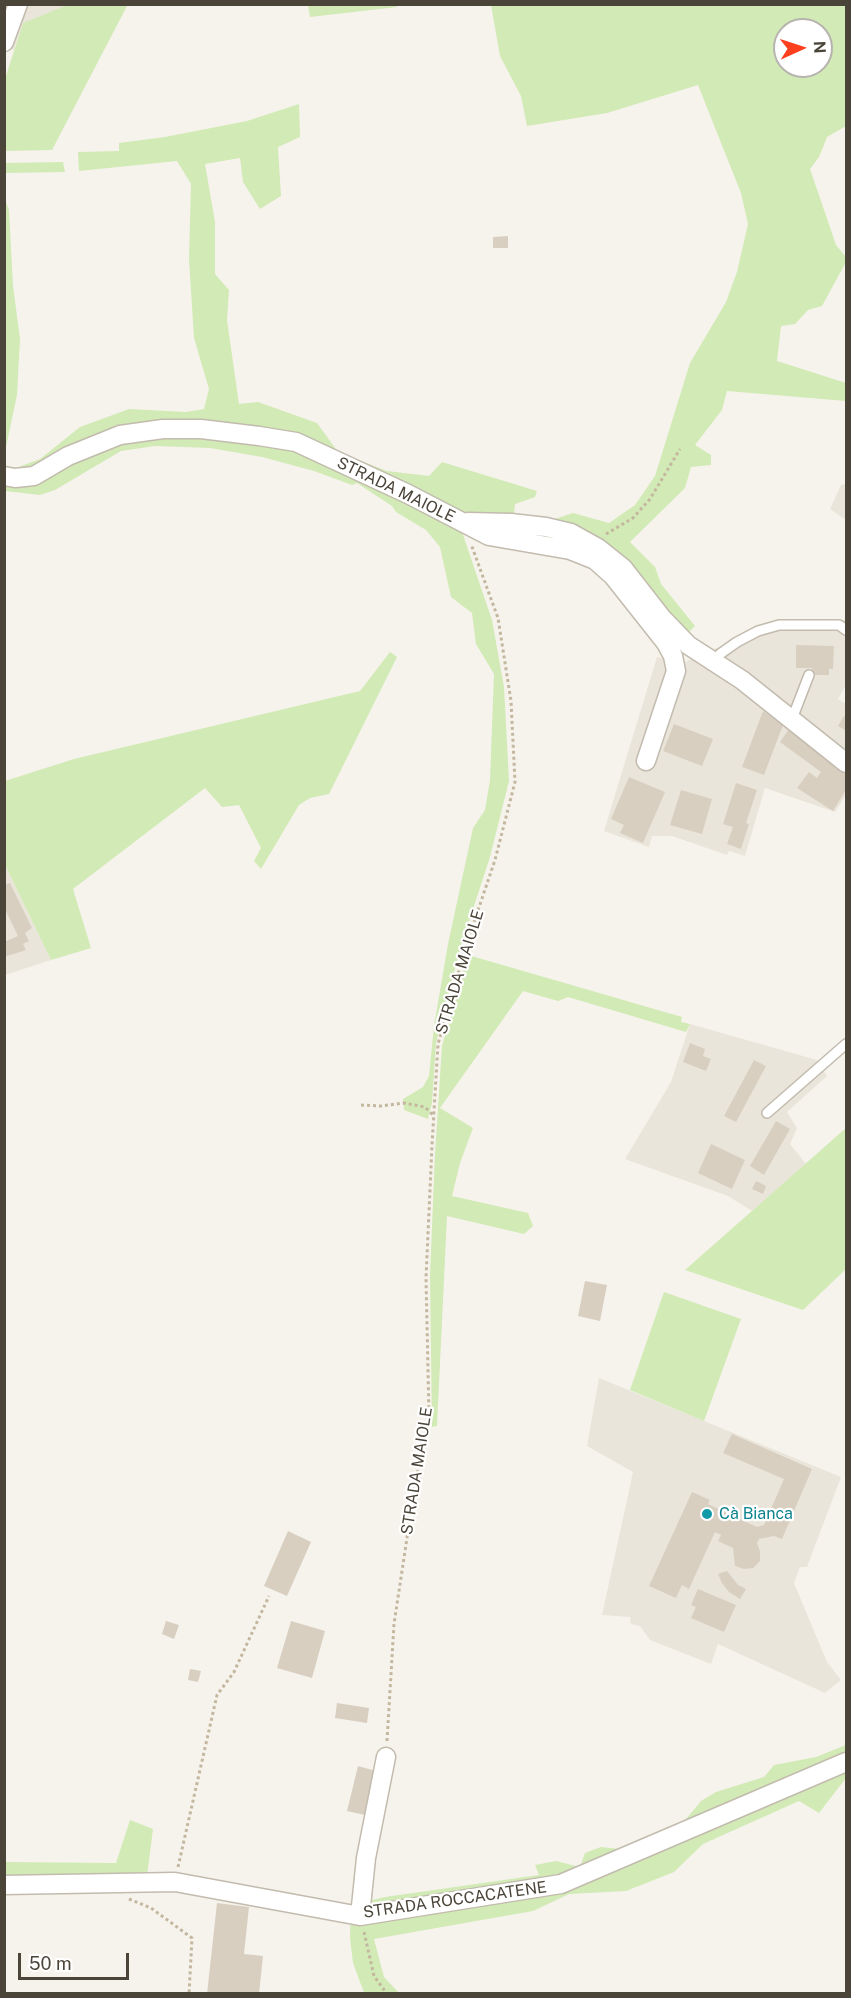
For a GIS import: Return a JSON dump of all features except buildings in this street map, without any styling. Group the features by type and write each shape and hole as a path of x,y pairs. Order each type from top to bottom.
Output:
{"street":[{"path":"4,42 18,4"},
{"name":"STRADA MAIOLE","path":"4,476 15,478 34,476 68,456 120,435 163,429 201,429 296,442 463,522"},
{"path":"463,522 511,523 546,527 571,533 584,541 623,568 662,618 688,645 742,680 846,763"},
{"path":"463,522 489,536 570,550 595,561 613,576 666,643 673,656 676,671 646,761"},
{"path":"360,1916 366,1858 386,1757"},
{"name":"STRADA ROCCACATENE","path":"4,1885 175,1882 360,1916 561,1884 846,1762"}],"lane":[{"path":"714,662 720,654 747,637 779,625 839,625 846,630"},
{"path":"792,719 809,675"},
{"path":"766,1113 846,1044"}],"path":[{"path":"584,541 606,535 633,518 655,492 680,449"},
{"name":"STRADA MAIOLE","path":"386,1757 394,1624 415,1485 429,1416 426,1278 438,1044 466,946 495,860 515,782 511,701 498,618 463,522"},
{"path":"361,1105 381,1106 405,1103 425,1107 434,1116"},
{"path":"175,1882 217,1695 234,1672 269,1596"},
{"path":"120,1896 151,1908 192,1938 189,1994"},
{"path":"360,1916 374,1976 387,1994"}],"shaded area":[{"path":"6,5 70,5 23,23 14,50 5,47 4,9"},
{"path":"846,484 846,520 830,509 841,485"},
{"path":"784,620 846,620 846,685 838,699 846,704 846,795 835,812 765,788 745,856 729,851 727,855 672,836 652,836 649,847 604,831 657,657 683,663 720,647 756,626"},
{"path":"6,867 51,960 5,975 4,868"},
{"path":"690,1024 817,1060 827,1076 787,1112 797,1128 790,1144 806,1164 752,1211 728,1196 625,1159 671,1082"},
{"path":"599,1378 841,1477 807,1567 800,1567 794,1583 827,1662 841,1680 825,1693 718,1644 711,1664 650,1640 640,1626 631,1624 630,1617 602,1615 633,1472 587,1446"}],"green space":[{"path":"70,4 130,5 127,6 52,150 5,151 5,79 23,23"},
{"path":"396,4 397,7 310,17 308,5"},
{"path":"491,5 846,5 846,126 827,137 819,157 810,169 836,245 846,257 846,262 822,306 808,310 795,324 781,326 777,361 846,383 846,401 727,391 722,410 695,445 711,455 711,465 691,467 685,488 630,542 655,567 661,584 695,626 687,634 573,543 490,530 296,438 163,425 34,473 5,474 4,465 16,468 40,459 80,427 129,409 186,412 204,409 209,389 194,338 189,259 191,184 177,161 79,171 78,152 119,151 119,143 165,137 247,121 299,104 300,137 278,147 281,196 260,209 243,182 240,158 205,164 215,222 215,274 229,290 227,320 239,404 258,402 317,423 338,452 387,471 429,476 442,462 537,491 535,497 515,504 514,514 546,522 573,513 609,523 635,505 655,476 690,363 726,302 737,272 748,224 741,193 698,85 607,113 527,126 521,96 500,56"},
{"path":"63,162 65,172 5,173 5,163"},
{"path":"5,199 9,210 13,286 20,339 17,395 5,452"},
{"path":"164,434 292,447 460,526 492,620 504,687 509,781 490,857 460,949 436,1043 432,1103 428,1119 404,1110 403,1099 423,1087 429,1076 434,1026 448,944 473,828 485,810 490,780 494,674 476,644 472,613 451,597 440,547 426,530 396,512 392,506 357,483 352,485 314,471 262,457 210,448 155,446 121,451 55,490 40,495 5,491 5,481 122,438"},
{"path":"390,652 397,657 329,794 310,798 299,805 261,869 254,861 261,848 239,805 222,807 205,788 73,889 91,948 51,960 5,868 5,781 74,759 360,691"},
{"path":"468,955 682,1017 681,1022 690,1024 686,1032 568,997 558,1001 523,991 440,1108 473,1128 460,1163 452,1196 528,1213 533,1226 524,1234 447,1216 437,1426 432,1427 430,1276 442,1046"},
{"path":"846,1128 846,1269 803,1310 685,1270"},
{"path":"664,1292 741,1319 704,1421 630,1390"},
{"path":"846,1745 846,1778 819,1813 799,1801 703,1844 674,1872 626,1891 569,1894 533,1911 374,1939 384,1977 399,1993 365,1993 363,1990 353,1963 350,1938 351,1905 385,1897 539,1875 535,1865 556,1861 580,1867 585,1853 601,1847 629,1850 662,1836 687,1818 701,1801 716,1792 764,1777 774,1765 816,1757"},
{"path":"130,1820 153,1829 147,1876 5,1881 4,1862 116,1863"}],"place":[{"name":"Cà Bianca","path":"707,1514"}]}
